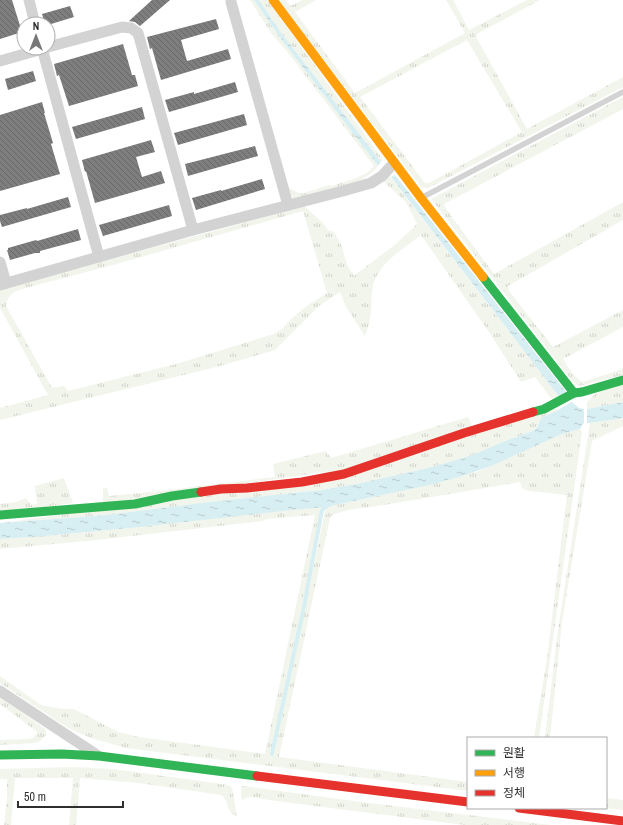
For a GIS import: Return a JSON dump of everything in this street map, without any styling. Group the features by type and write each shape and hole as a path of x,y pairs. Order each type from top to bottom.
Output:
{"street":[{"path":"29,0 33,16"},
{"path":"273,0 394,163 574,393"},
{"path":"231,2 288,205"},
{"path":"56,45 122,26 132,28 138,34 193,230"},
{"path":"0,61 17,56"},
{"path":"47,56 99,257"},
{"path":"0,262 3,284 193,230 371,183 382,176 394,163"},
{"path":"0,515 135,504 196,492 302,482 344,474 464,432 544,410 574,393 623,380"},
{"path":"0,691 99,756"},
{"path":"0,755 50,753 99,756 467,802"},
{"path":"527,809 623,821"}],"lane":[{"path":"421,198 623,92"}],"green space":[{"path":"250,0 254,0 281,39 378,166 368,176 356,182 294,199 291,195 289,188 299,193 304,193 351,180 367,173 374,166 289,54 271,33"},
{"path":"259,0 267,0 383,160 381,162 282,34"},
{"path":"278,0 286,0 290,6 302,0 316,0 295,12 355,93 465,33 446,0 453,0 469,30 527,0 540,0 475,35 527,129 623,77 623,87 428,188 422,188","holes":["467,40 522,132 429,183 425,183 360,97"]},
{"path":"623,97 623,109 444,204 446,209 494,274 623,202 623,220 508,286 509,291 553,347 623,310 623,327 563,359 574,375 583,382 623,369 623,375 580,386 573,382 431,199"},
{"path":"388,174 560,398 551,398 535,377 521,382 489,332 421,235 391,258 384,265 374,281 370,320 365,336 346,307 340,292 320,305 275,350 220,366 0,420 0,408 48,395 0,308 0,289 304,206 324,224 328,230 334,232 341,244 347,265 354,276 397,243 417,224 406,202 383,181","holes":["303,211 327,293 308,305 282,329 274,334 176,364 68,391 64,386 52,388 6,306 7,300 18,290 113,265"]},
{"path":"623,382 623,402 587,409 587,402 595,394"},
{"path":"561,408 546,415 533,431 505,441 481,452 424,469 361,483 322,490 107,515 0,523 271,487"},
{"path":"468,417 473,427 359,467 103,504 103,488 107,488 109,496 275,477 273,464 326,451 331,458"},
{"path":"623,418 623,426 592,441 562,622 550,737 545,737 558,630 590,423"},
{"path":"580,429 582,432 539,737 534,737 547,658 567,495 529,491 522,488 520,482 348,510 332,515 330,518 279,757 467,782 467,791 126,748 91,738 68,728 0,683 0,676 41,705 62,709 74,709 118,732 139,737 265,754 315,515 267,519 262,521 97,540 0,549 0,539 122,529 321,507 270,755 274,756 326,507 479,471 562,434"},
{"path":"64,478 73,503 0,513 0,504 16,502 26,498 31,505 37,504 35,486"},
{"path":"0,697 44,728 46,730 46,736 35,743 0,745 0,740 28,739 33,738 37,733 0,704"},
{"path":"73,767 113,769 229,785 232,788 237,816 230,812 226,801 221,795 139,783 80,778 76,825 69,825 73,778 15,778 11,825 4,825 7,798 7,779 0,779 0,769"},
{"path":"242,786 551,825 465,825 254,797 247,797 242,801"},
{"path":"607,798 623,800 623,810 607,808"}],"water":[{"path":"254,0 259,0 282,34 381,162 378,166 281,39"},
{"path":"395,175 567,393 560,398 391,177"},
{"path":"572,402 579,408 584,409 584,423 580,429 562,434 491,466 429,485 326,507 140,527 0,539 0,523 107,515 322,490 424,469 460,459 533,431 541,419 545,416"},
{"path":"623,402 623,418 587,423 587,409"}],"building":[{"path":"0,0 12,0 17,16 16,34 0,39"},
{"path":"152,0 170,0 140,26 135,22 129,21"},
{"path":"70,6 74,17 56,22 56,16 43,16 42,14"},
{"path":"216,19 219,29 181,40 187,61 228,49 231,59 161,80 152,48 150,49 147,37"},
{"path":"123,44 132,75 135,75 138,86 69,106 59,75 57,76 54,64"},
{"path":"33,71 36,81 8,90 5,79"},
{"path":"235,82 238,92 169,112 165,100 194,92 194,94"},
{"path":"42,102 53,143 51,144 60,174 0,191 0,115"},
{"path":"142,107 145,119 76,139 72,127"},
{"path":"244,114 247,125 178,145 174,133"},
{"path":"151,140 155,152 136,157 142,177 161,171 165,183 95,203 82,160"},
{"path":"255,146 258,156 188,176 185,164"},
{"path":"262,179 265,189 196,210 192,198"},
{"path":"68,197 71,207 2,227 0,215"},
{"path":"169,205 172,216 103,236 99,225"},
{"path":"78,229 81,240 40,251 40,253 10,260 7,250 8,248"}],"waterway":[{"path":"272,754 303,611 322,510 329,504"}],"traffic: fast":[{"path":"483,277 574,393"},
{"path":"533,412 544,409 574,393 623,380"},
{"path":"0,515 135,504 172,496 201,492"},
{"path":"0,755 62,754 99,756 257,776"}],"traffic: slow":[{"path":"273,0 421,198 483,277"}],"traffic: jam":[{"path":"201,492 302,482 344,474 464,433 533,412"},
{"path":"257,776 467,802"},
{"path":"527,809 623,821"}]}
